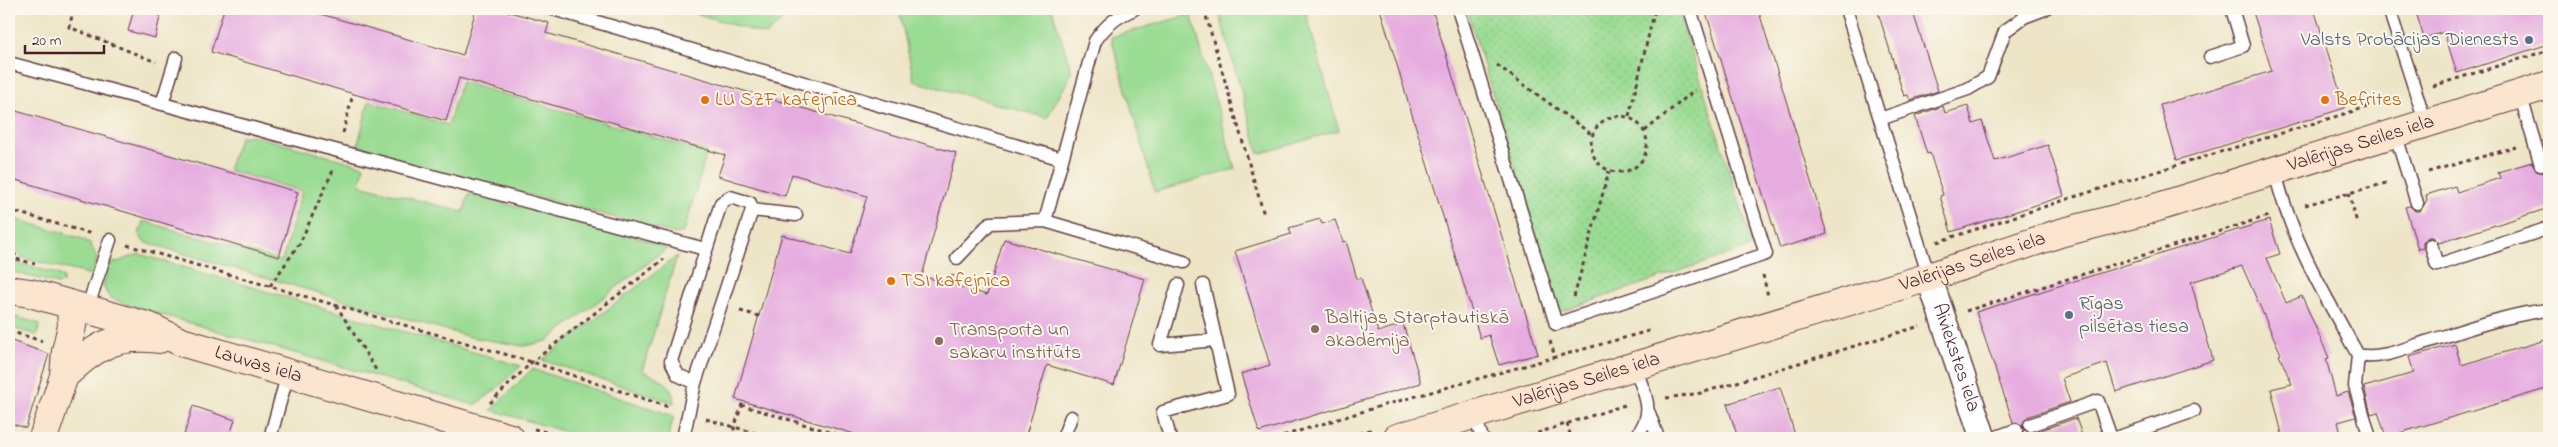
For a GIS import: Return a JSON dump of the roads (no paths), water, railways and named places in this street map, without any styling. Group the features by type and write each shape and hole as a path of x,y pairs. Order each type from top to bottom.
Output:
{"street":[{"name":"Valērijas Seiles iela","path":"1397,438 1478,426 1635,367 1928,277 2060,234 2142,212 2549,86"},
{"name":"Aiviekstes iela","path":"1928,277 1983,438"},
{"name":"Lauvas iela","path":"9,290 30,293 150,327 181,342 510,438"},
{"path":"43,438 64,376 66,351 72,326 71,305"},
{"path":"64,376 82,358 104,345 137,336 181,342"}],"lane":[{"path":"553,9 1062,159"},
{"path":"1045,221 1095,41 1106,26 1117,16 1134,9"},
{"path":"1458,9 1556,324 1766,254 1690,9"},
{"path":"1846,9 1928,277"},
{"path":"1880,119 1968,89 1988,78 2005,31 2024,17 2045,9"},
{"path":"2210,57 2243,46 2232,9"},
{"path":"2389,9 2426,124"},
{"path":"9,63 705,250"},
{"path":"162,104 175,63"},
{"path":"2520,94 2541,165"},
{"path":"2395,134 2417,204"},
{"path":"2276,171 2287,210 2303,253 2358,355 2355,386 2370,438"},
{"path":"683,438 695,383 752,210 750,203 730,197 721,203 671,361 678,376 695,383"},
{"path":"752,210 796,215"},
{"path":"956,258 990,223 1045,221 1184,262"},
{"path":"2431,245 2438,264 2549,228"},
{"path":"71,305 90,300 110,240"},
{"path":"1178,285 1160,345 1216,340"},
{"path":"1170,438 1163,412 1228,394 1203,285"},
{"path":"2358,355 2369,358 2389,354 2502,318 2549,310"},
{"path":"1635,367 1658,438"},
{"path":"270,438 288,373"},
{"path":"2030,426 2098,401 2111,438"},
{"path":"2116,438 2194,411"},
{"path":"1635,438 1646,425 1649,413"},
{"path":"1063,438 1071,417"},
{"path":"1994,438 2016,430"}],"place":[{"name":"Valsts Probācijas Dienests","path":"2529,40"},
{"name":"LU SZF kafejnīca","path":"705,100"},
{"name":"Befrites","path":"2325,100"},
{"name":"TSI kafejnīca","path":"891,281"},
{"name":"Rīgas pilsētas tiesa","path":"2069,315"},
{"name":"Baltijas Starptautiskā akadēmija","path":"1315,329"},
{"name":"Transporta un sakaru institūts","path":"939,341"}]}
